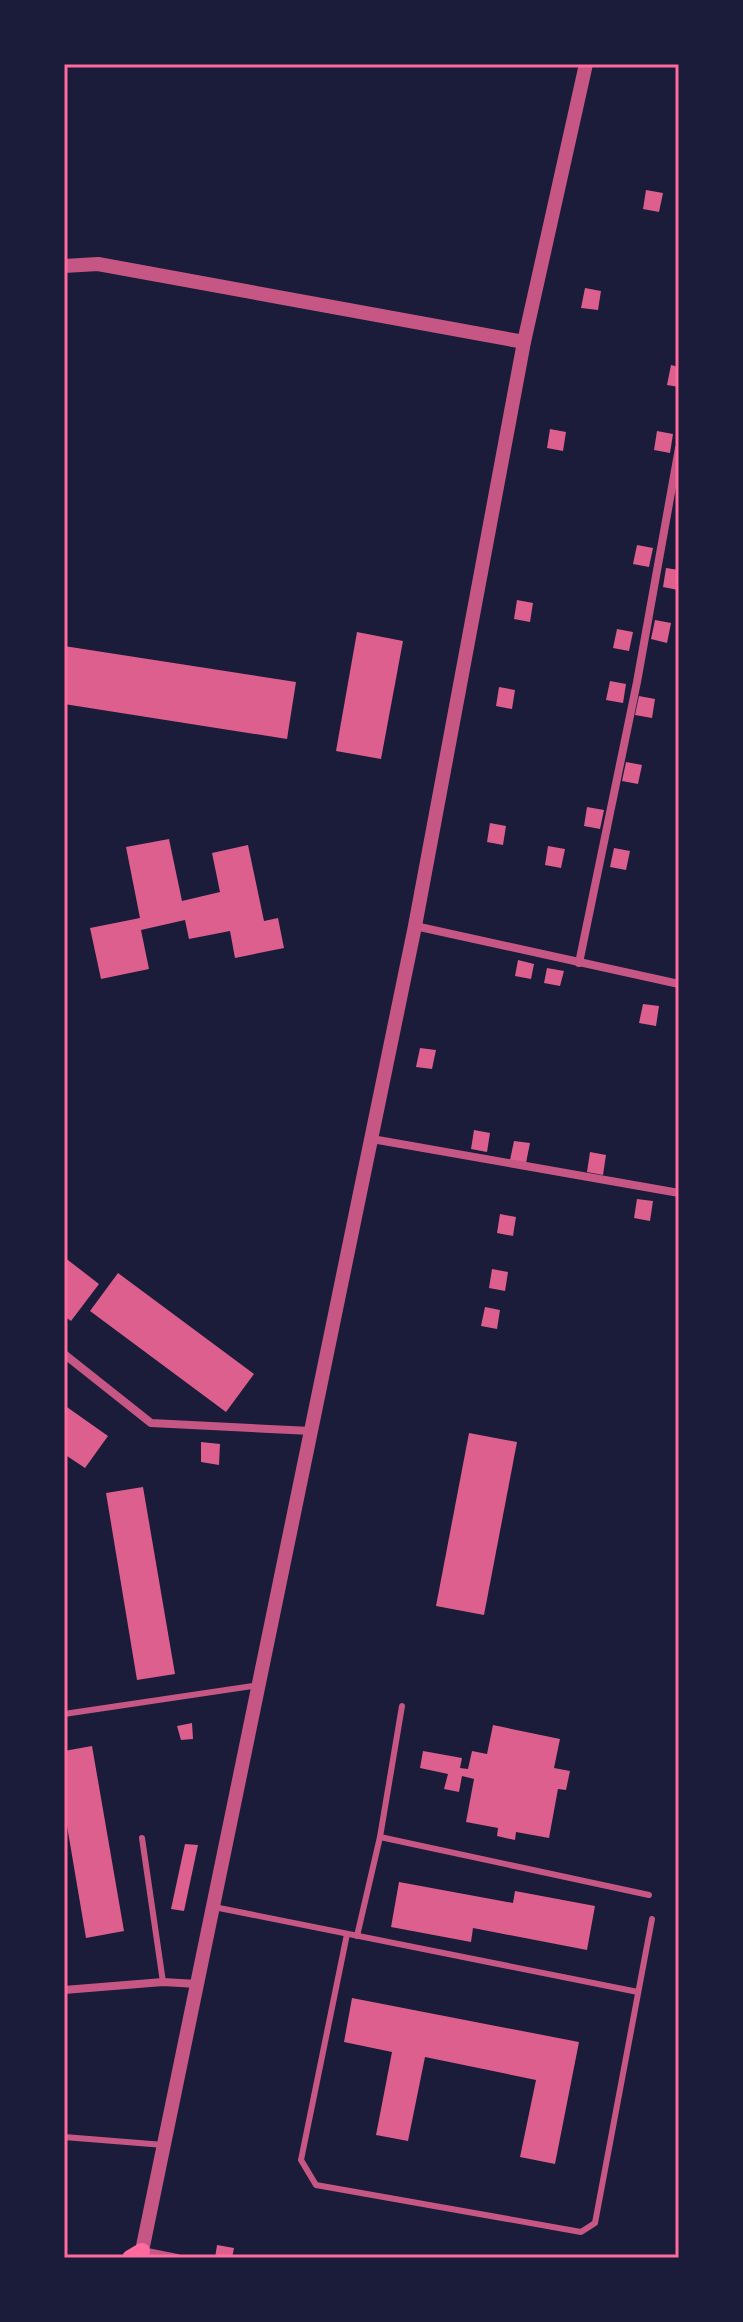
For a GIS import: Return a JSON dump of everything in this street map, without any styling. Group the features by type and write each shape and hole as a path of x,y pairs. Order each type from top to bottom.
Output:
{"street":[{"path":"177,2258 137,2256 164,2145 372,1139 524,342 586,64"},
{"path":"64,266 98,264 524,342"},
{"path":"579,963 637,682 679,448"},
{"path":"415,926 679,984"},
{"path":"372,1139 679,1193"},
{"path":"64,1354 151,1423 311,1431"},
{"path":"64,1990 163,1982 197,1984"}],"lane":[{"path":"64,1714 259,1685"},
{"path":"357,1936 380,1837 402,1706"},
{"path":"380,1837 649,1895"},
{"path":"142,1838 163,1982"},
{"path":"213,1907 638,1992"},
{"path":"347,1934 301,2160 316,2185 391,2201 581,2232 595,2223 652,1919"},
{"path":"64,2137 164,2145"}],"building":[{"path":"646,190 663,193 659,212 643,209"},
{"path":"585,288 601,291 598,310 581,308"},
{"path":"671,365 679,367 679,387 667,385"},
{"path":"550,429 566,432 563,451 547,448"},
{"path":"657,431 673,434 670,453 654,450"},
{"path":"637,545 653,548 649,567 633,564"},
{"path":"666,568 679,570 678,590 663,587"},
{"path":"517,600 533,603 530,622 514,619"},
{"path":"655,620 671,623 667,643 651,639"},
{"path":"617,629 633,632 629,651 613,648"},
{"path":"357,632 403,641 381,759 336,751"},
{"path":"64,646 296,682 287,739 64,704"},
{"path":"610,681 626,684 623,703 606,700"},
{"path":"499,687 515,690 512,709 496,706"},
{"path":"639,696 655,699 652,718 635,715"},
{"path":"626,762 642,765 638,784 622,781"},
{"path":"587,807 604,810 600,829 584,826"},
{"path":"490,823 506,826 503,845 487,842"},
{"path":"169,839 182,901 220,892 212,853 248,845 264,921 278,918 284,948 235,958 230,931 189,939 185,920 141,930 149,969 101,979 90,928 140,918 126,847"},
{"path":"548,846 565,849 561,868 545,865"},
{"path":"614,848 630,851 626,870 610,867"},
{"path":"518,960 534,964 531,979 515,976"},
{"path":"547,968 564,971 560,986 544,983"},
{"path":"643,1004 659,1006 656,1026 639,1023"},
{"path":"420,1048 436,1050 432,1069 416,1067"},
{"path":"474,1130 490,1133 487,1152 471,1149"},
{"path":"514,1141 530,1143 526,1163 510,1160"},
{"path":"590,1152 606,1155 603,1175 587,1172"},
{"path":"637,1199 653,1201 650,1221 634,1218"},
{"path":"500,1214 516,1217 513,1236 497,1233"},
{"path":"64,1257 99,1284 71,1321 64,1316"},
{"path":"492,1269 508,1272 505,1291 489,1288"},
{"path":"118,1273 254,1374 226,1412 90,1311"},
{"path":"485,1307 500,1310 497,1329 481,1326"},
{"path":"64,1405 108,1436 85,1468 64,1454"},
{"path":"469,1433 517,1442 484,1615 436,1606"},
{"path":"201,1442 220,1444 219,1465 201,1462"},
{"path":"143,1487 175,1674 137,1680 106,1493"},
{"path":"192,1723 193,1739 181,1740 177,1726"},
{"path":"493,1725 560,1739 554,1768 570,1771 566,1790 558,1789 549,1838 516,1832 515,1840 497,1836 498,1828 466,1822 474,1779 462,1776 459,1792 444,1789 448,1774 420,1768 423,1751 462,1758 460,1768 468,1769 472,1751 487,1754"},
{"path":"92,1746 124,1931 86,1938 64,1808 64,1751"},
{"path":"185,1844 198,1845 184,1911 171,1909"},
{"path":"399,1882 513,1903 515,1891 595,1906 587,1950 473,1928 471,1942 391,1927"},
{"path":"352,1998 579,2042 555,2164 520,2157 536,2080 425,2057 408,2141 376,2135 392,2052 344,2042"},
{"path":"217,2245 234,2248 232,2258 215,2258"}]}
